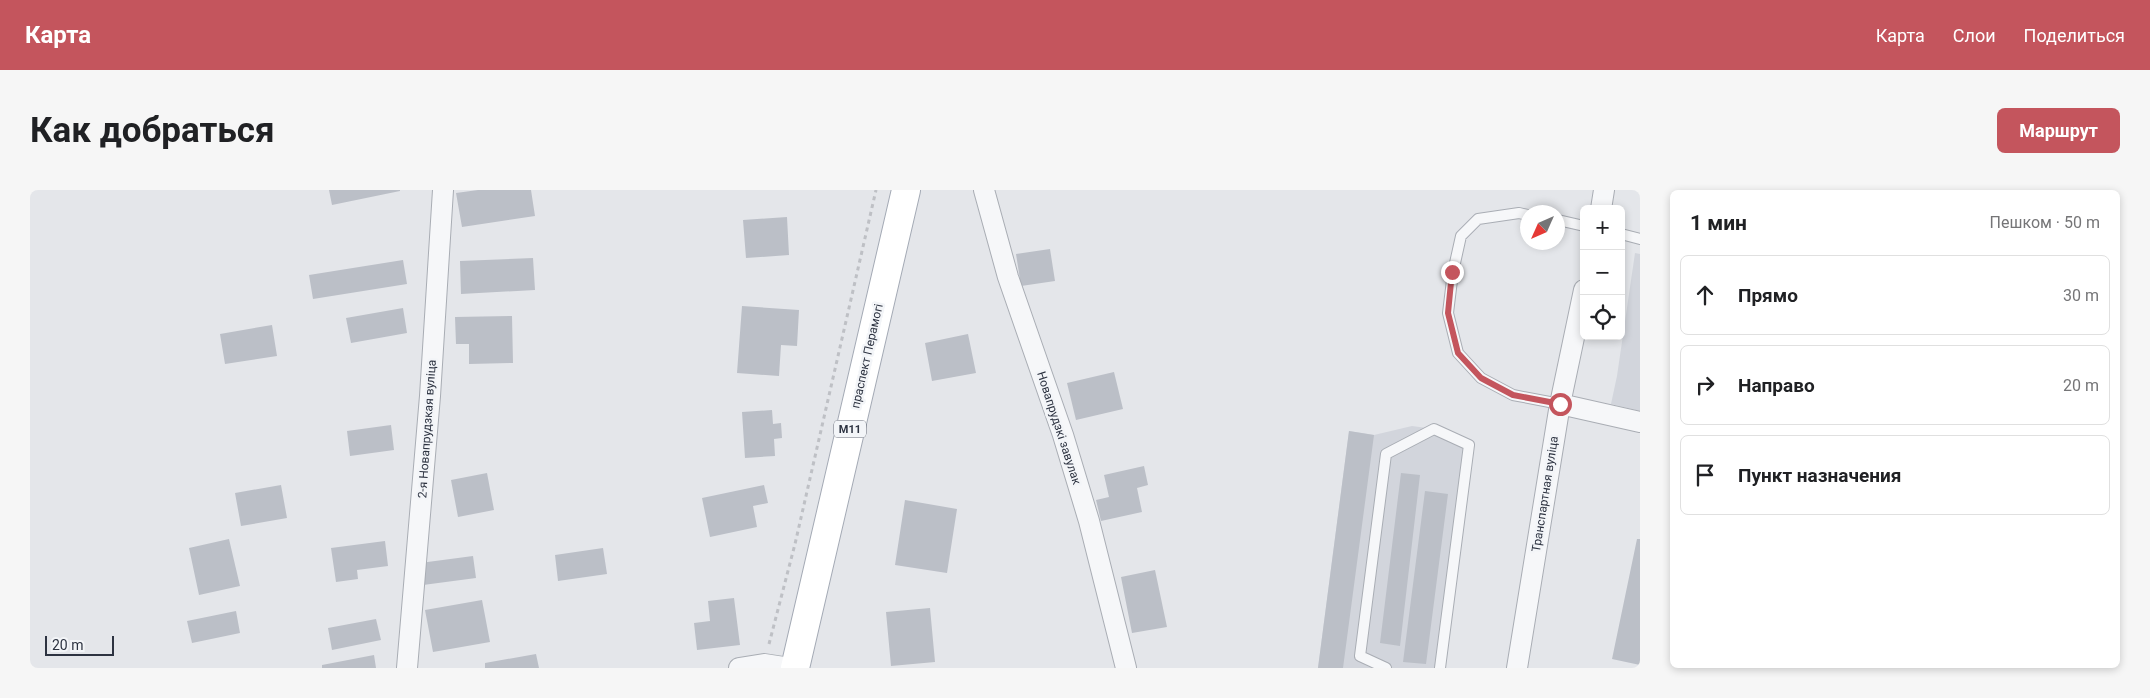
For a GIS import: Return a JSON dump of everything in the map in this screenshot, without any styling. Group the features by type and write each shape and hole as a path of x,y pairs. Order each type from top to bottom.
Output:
{"main road":[{"name":"праспект Перамогі","path":"795,668 906,190"}],"street":[{"name":"2-я Новапрудзкая вуліца","path":"407,668 430,387 443,190"},
{"name":"Новапрудзкі завулак","path":"984,190 1008,277 1063,435 1089,521 1126,668"},
{"path":"1602,205 1604,190"},
{"name":"Транспартная вуліца","path":"1517,668 1560,404 1583,295"},
{"path":"1560,404 1640,422"},
{"path":"739,668 764,664 790,668"}],"lane":[{"path":"1520,213 1478,220 1461,236 1452,272 1448,313 1458,353 1481,378 1513,395 1560,404"},
{"path":"1565,222 1580,225"},
{"path":"1625,235 1640,239"},
{"path":"1386,668 1360,656 1386,454 1434,429 1469,445 1440,668"}],"path":[{"path":"764,664 795,544 876,190"}],"shaded area":[{"path":"1635,253 1640,254 1640,411 1611,404 1622,340 1625,340 1625,321"},
{"path":"1412,426 1434,429 1469,445 1440,668 1318,668 1349,431 1374,435"}],"building":[{"path":"329,190 400,190 400,191 332,205"},
{"path":"478,190 531,190 535,216 462,227 456,193"},
{"path":"787,217 789,255 746,258 743,220"},
{"path":"1050,249 1055,281 1021,286 1016,254"},
{"path":"533,258 535,290 461,294 460,261"},
{"path":"403,260 407,284 313,299 309,275"},
{"path":"742,306 799,310 797,346 781,345 779,376 737,373"},
{"path":"403,308 407,333 351,343 346,318"},
{"path":"512,316 513,363 469,364 469,344 456,344 455,317"},
{"path":"272,325 277,356 225,364 220,334"},
{"path":"968,334 976,373 932,381 925,343"},
{"path":"1114,372 1123,409 1076,420 1067,383"},
{"path":"772,410 773,424 781,423 782,438 774,439 775,456 745,458 742,412"},
{"path":"391,425 394,450 350,456 347,431"},
{"path":"1349,431 1374,435 1343,668 1318,668"},
{"path":"1144,466 1148,485 1137,488 1142,512 1101,521 1096,500 1109,497 1104,475"},
{"path":"487,473 494,510 458,517 451,480"},
{"path":"1401,473 1420,475 1400,646 1380,643"},
{"path":"281,485 287,518 241,526 235,493"},
{"path":"764,485 768,503 753,506 757,527 710,537 702,498"},
{"path":"1425,491 1448,494 1426,664 1403,662"},
{"path":"905,500 957,509 947,573 895,565"},
{"path":"229,539 240,586 199,595 189,548"},
{"path":"1637,539 1640,539 1640,665 1612,659"},
{"path":"385,541 388,566 357,570 358,579 336,582 331,548"},
{"path":"603,548 607,574 558,581 555,555"},
{"path":"473,556 476,578 423,585 420,563"},
{"path":"1155,570 1167,627 1132,633 1121,577"},
{"path":"734,598 740,645 697,650 694,623 710,621 708,601"},
{"path":"482,600 490,642 433,652 425,610"},
{"path":"930,608 935,662 891,666 886,612"},
{"path":"236,611 240,633 192,643 187,621"},
{"path":"376,619 381,640 332,650 328,628"},
{"path":"536,654 539,668 485,668 485,663"},
{"path":"374,655 376,668 322,668 322,665"}],"route":[{"path":"1452,272 1448,313 1458,353 1481,378 1513,395 1560,404"}]}
